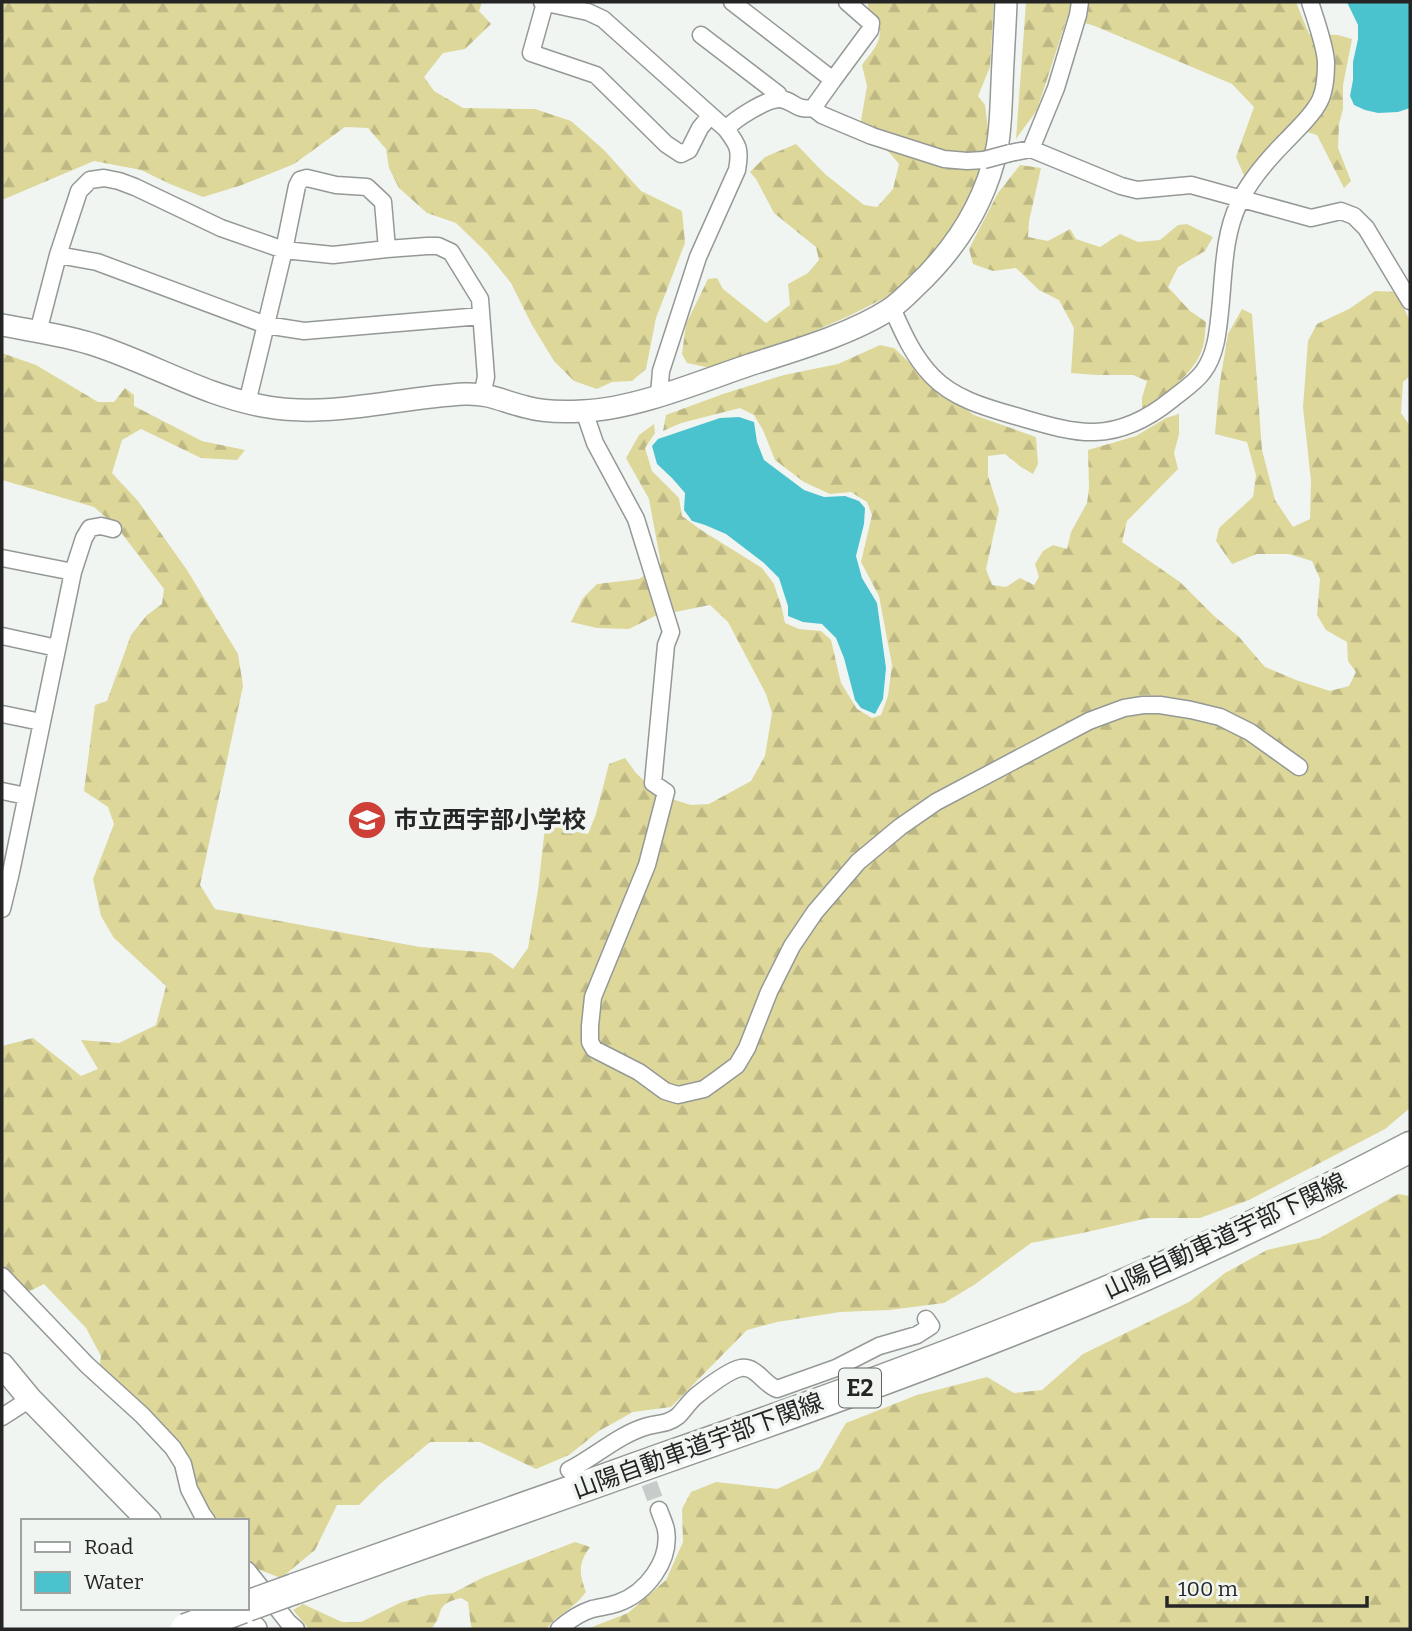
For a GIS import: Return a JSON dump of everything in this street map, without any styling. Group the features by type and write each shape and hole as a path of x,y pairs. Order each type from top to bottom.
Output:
{"highway":[{"name":"山陽自動車道宇部下関線","path":"248,1606 778,1419 977,1344 1202,1250 1410,1147"},
{"name":"山陽自動車道宇部下関線","path":"186,1629 236,1610"}],"main road":[{"path":"2,1365 30,1399 147,1519"},
{"path":"237,1610 255,1629"}],"street":[{"path":"659,395 661,371 698,257 737,170 740,156 737,144 726,129 603,19 588,12 543,2 531,53 596,75 666,144 681,154 689,150 700,128 710,116"},
{"path":"732,2 833,80"},
{"path":"726,129 732,122 769,101 783,99 803,110 813,108 870,30 871,23 847,2"},
{"path":"2,325 63,335 97,345 220,395 270,407 334,409 466,394 497,397 527,408 584,411 617,407 659,395 804,347 855,327 891,308 923,280 953,248 987,183 997,147 1006,2"},
{"path":"1031,149 1056,88 1080,2"},
{"path":"891,308 909,348 933,377 959,396 984,407 1094,432 1117,429 1158,410 1191,384 1204,371 1210,359 1217,335 1231,220 1240,199 1257,174 1308,119 1320,102 1325,83 1326,60 1310,2"},
{"path":"701,35 778,94 778,99"},
{"path":"813,108 822,115 872,136 944,159 984,160 1031,149 1137,190 1191,185 1311,218 1341,211 1354,216 1366,228 1410,301"},
{"path":"38,331 58,255 79,191 90,180 104,178 135,187 221,228 284,250 333,256 438,246 451,252 480,299 486,377 482,395"},
{"path":"247,403 300,180 307,178 335,185 367,187 383,202 387,249"},
{"path":"58,255 97,262 266,326 304,331 481,316"},
{"path":"584,411 596,443 636,519 671,632 666,645 653,783 666,792 647,864 593,997 590,1042 594,1049 639,1072 665,1091 677,1095 704,1088 737,1065 792,946 815,912 858,862 900,827 936,802 1089,722 1124,708 1143,705 1191,710 1220,717 1250,732 1299,767"},
{"path":"2,909 6,871 26,796 73,572 90,528 101,526 113,529"},
{"path":"2,558 73,572"},
{"path":"2,636 57,648"},
{"path":"2,714 41,722"},
{"path":"2,791 26,796"},
{"path":"2,1276 87,1365 142,1415 173,1448 183,1464 189,1489 206,1519"},
{"path":"569,1470 632,1438 648,1426 666,1424 677,1417 695,1397 732,1371 743,1367 752,1369 776,1389 836,1368 878,1346 917,1335 930,1326 926,1319"},
{"path":"2,1417 30,1399"},
{"path":"559,1629 588,1610 619,1603 637,1593 650,1581 666,1545 666,1530 659,1510"},
{"path":"248,1571 296,1629"}],"green space":[{"path":"2,2 482,2 479,11 491,24 465,49 443,53 424,77 434,91 463,108 535,109 571,121 604,150 641,191 682,211 685,243 656,318 646,369 632,381 612,382 597,389 574,381 554,361 511,283 486,252 456,223 427,213 399,188 389,168 386,149 368,128 345,127 294,164 203,197 141,170 94,161 2,200"},
{"path":"868,2 994,2 990,67 978,96 985,105 989,137 982,169 961,218 908,286 805,335 710,368 687,363 682,354 686,324 708,279 717,278 723,289 766,323 790,305 788,284 808,273 819,260 816,247 774,213 750,172 765,157 796,144 825,174 864,205 877,207 893,189 899,164 889,152 865,140 861,121 867,86 862,65 875,48 880,33 870,14"},
{"path":"1026,2 1296,2 1309,34 1338,35 1352,39 1343,85 1338,148 1351,181 1344,188 1317,135 1291,127 1245,178 1236,157 1254,107 1232,84 1095,26 1067,18 1037,110 1016,139"},
{"path":"1020,165 1041,168 1028,237 1048,241 1070,229 1076,239 1100,247 1120,234 1138,242 1160,240 1178,225 1187,224 1213,237 1205,251 1178,267 1168,287 1190,311 1206,322 1202,350 1184,377 1142,409 1147,381 1133,375 1071,373 1074,328 1059,300 1039,290 1016,268 993,271 973,264 969,249 998,193"},
{"path":"1375,291 1396,292 1410,321 1410,376 1403,382 1401,413 1410,426 1410,1108 1385,1129 1249,1200 1200,1218 1148,1218 1031,1243 974,1285 944,1303 889,1310 840,1312 777,1322 747,1330 671,1407 633,1412 599,1431 569,1455 536,1469 480,1442 430,1442 359,1505 337,1505 315,1550 281,1578 252,1567 248,1558 248,1519 214,1519 195,1493 190,1457 99,1371 101,1356 86,1328 44,1284 16,1298 2,1283 2,1046 33,1038 81,1076 98,1069 81,1040 119,1043 156,1025 166,986 114,938 101,916 93,879 114,824 108,807 84,791 95,705 107,701 131,635 147,615 162,604 164,589 117,527 94,507 2,480 2,353 36,365 98,402 114,402 125,388 134,395 134,406 202,441 245,450 237,460 201,458 141,429 122,440 112,473 138,501 187,570 238,654 243,686 200,885 215,909 420,947 491,953 513,969 528,948 550,807 577,832 588,834 609,764 625,758 659,795 691,805 709,804 751,781 765,756 772,713 766,694 728,622 710,605 655,616 629,629 597,628 571,622 583,598 597,584 639,579 661,564 649,499 626,458 639,435 654,424 655,433 645,448 652,471 679,498 682,516 762,568 774,584 785,623 799,629 821,631 831,640 841,683 857,709 872,718 881,715 888,696 892,665 879,596 861,562 872,515 867,502 851,492 830,494 804,482 775,460 754,415 740,408 681,423 663,431 666,415 784,375 838,364 880,345 894,348 933,385 974,415 1036,437 1038,464 1033,474 1005,454 988,456 988,476 999,510 986,569 992,585 1006,587 1020,578 1034,585 1039,577 1035,564 1043,551 1053,545 1067,549 1071,532 1087,503 1088,450 1136,436 1166,418 1179,414 1179,434 1174,453 1178,469 1127,521 1122,542 1180,582 1239,637 1265,667 1330,691 1349,686 1356,672 1348,661 1347,642 1326,630 1317,615 1320,579 1312,561 1289,554 1257,554 1232,564 1216,541 1219,528 1253,497 1256,475 1247,442 1215,434 1228,334 1242,309 1252,314 1262,450 1275,500 1293,527 1310,519 1311,481 1303,407 1308,341 1317,324 1349,309"},
{"path":"1398,1194 1410,1196 1410,1629 587,1629 628,1613 666,1580 683,1542 682,1509 691,1492 716,1482 777,1489 819,1469 846,1423 917,1395 987,1377 1014,1393 1042,1390 1083,1354 1189,1302 1225,1273 1267,1250 1320,1238"},
{"path":"575,1542 590,1547 581,1569 586,1592 546,1629 473,1629 468,1602 461,1598 443,1607 431,1629 309,1629 293,1610 303,1604 342,1622 361,1622 402,1602 428,1595 453,1593 484,1577"}],"water":[{"path":"1347,2 1410,2 1410,108 1378,113 1354,105 1350,96 1358,25"},
{"path":"739,417 754,422 757,442 764,460 804,490 824,497 845,496 859,501 865,508 856,556 862,578 877,603 886,668 883,699 875,714 861,708 855,700 836,638 822,624 803,622 788,616 788,606 779,578 726,534 692,521 684,510 685,493 657,464 652,446 658,439 720,418"}],"tunnel":[{"path":"641,1461 659,1510"}],"place":[{"name":"市立西宇部小学校","path":"367,820"}]}
